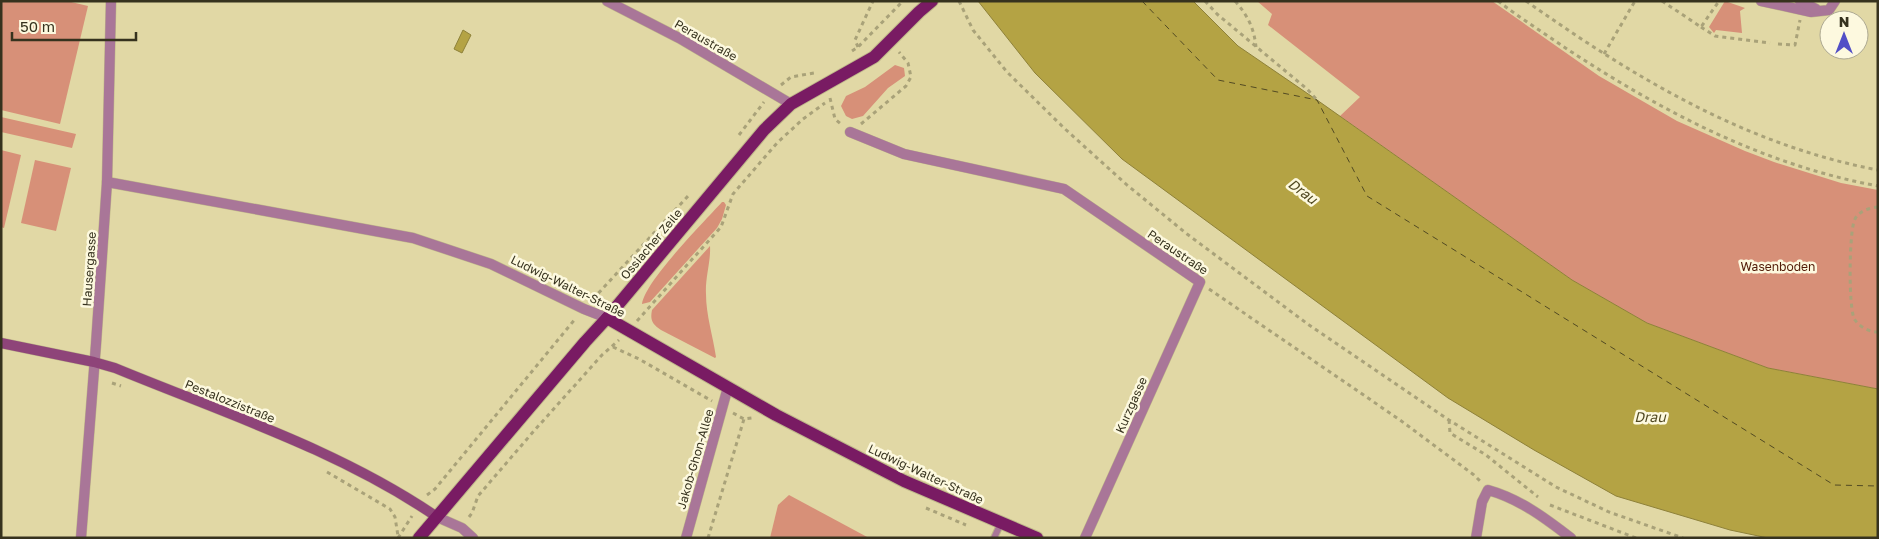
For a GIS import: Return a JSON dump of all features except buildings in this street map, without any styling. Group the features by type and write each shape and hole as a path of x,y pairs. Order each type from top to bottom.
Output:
{"main road":[{"name":"Ossiacher Zeile","path":"419,538 578,349 607,318 764,130 791,104 874,57 932,1"},
{"name":"Ludwig-Walter-Straße","path":"607,318 627,332 804,430 904,481 1037,538"},
{"name":"Pestalozzistraße","path":"1,343 115,368 299,442 346,464 417,504 437,518"}],"street":[{"name":"Hausergasse","path":"81,538 107,182 111,1"},
{"name":"Peraustraße","path":"607,1 679,38 791,104"},
{"path":"1761,1 1801,6 1811,12 1830,10 1836,1"},
{"name":"Peraustraße","path":"850,132 904,154 1064,189 1200,282"},
{"name":"Ludwig-Walter-Straße","path":"107,182 413,238 490,264 607,318"},
{"name":"Kurzgasse","path":"1085,538 1200,282"},
{"name":"Jakob-Ghon-Allee","path":"686,538 728,387"},
{"path":"1476,538 1482,502 1488,490 1506,495 1539,513 1571,538"},
{"path":"437,518 462,528 474,538"}],"lane":[{"path":"994,538 1001,523"}],"path":[{"path":"858,47 854,40 873,1"},
{"path":"896,1 899,6"},
{"path":"850,52 858,47 904,1"},
{"path":"959,1 973,30 1008,72 1064,128 1127,185 1187,234 1308,324 1449,420 1556,487 1608,512 1683,538"},
{"path":"1205,1 1217,14 1318,100"},
{"path":"1235,1 1244,11 1252,25 1256,48"},
{"path":"1498,1 1602,72 1678,115 1730,141 1785,162 1845,180 1878,186"},
{"path":"1526,1 1603,55 1687,103 1723,120 1803,151 1878,170"},
{"path":"1603,55 1635,1"},
{"path":"1662,1 1715,36 1770,43"},
{"path":"1701,27 1718,1"},
{"path":"1778,44 1795,45 1801,6"},
{"path":"643,316 721,227 733,194 777,143 803,119 830,99 835,119 850,132 866,121 906,86 911,77 908,63 899,52"},
{"path":"792,77 816,73"},
{"path":"734,141 761,105"},
{"path":"592,300 692,192"},
{"path":"1878,207 1858,214 1852,228 1851,293 1851,307 1854,318 1861,327 1878,332"},
{"name":"Peraustraße","path":"1200,282 1400,420 1474,475 1488,490"},
{"path":"435,489 579,315"},
{"path":"469,517 478,496 496,474 602,355 614,346 713,402"},
{"path":"112,384 130,389"},
{"path":"708,538 744,419"},
{"path":"1449,420 1450,432 1486,456 1547,504 1636,538"},
{"path":"322,469 390,509 395,517 399,537"},
{"path":"1539,513 1547,504"},
{"path":"399,537 408,524"}],"green space":[{"path":"1,1 67,1 88,6 60,124 1,110"},
{"name":"Wasenboden","path":"1257,1 1492,1 1599,76 1677,121 1774,162 1841,183 1878,190 1878,389 1768,368 1647,323 1572,280 1340,116 1360,97 1268,25 1272,14"},
{"path":"1725,1 1745,8 1740,11 1742,33 1716,30 1714,33 1709,27"},
{"path":"895,65 904,68 905,76 888,88 863,116 852,119 846,116 841,106 846,96 865,87"},
{"path":"1,117 76,134 72,148 1,132"},
{"path":"1,150 21,155 4,228 1,227"},
{"path":"35,160 71,168 56,231 21,223"},
{"path":"722,202 726,205 717,228 650,302 642,304 653,281"},
{"path":"710,246 706,302 715,358 661,330 652,322 651,316 652,310"},
{"path":"789,495 869,538 770,538 778,505"}],"water":[{"name":"Drau","path":"978,1 1193,1 1238,46 1572,280 1647,323 1768,368 1878,389 1878,538 1768,538 1730,530 1616,496 1534,450 1448,398 1122,159 1035,73"},
{"path":"463,30 471,35 462,53 454,49"}],"ferry route":[{"path":"1142,1 1218,80 1317,100 1367,196 1834,485 1878,486"}]}
